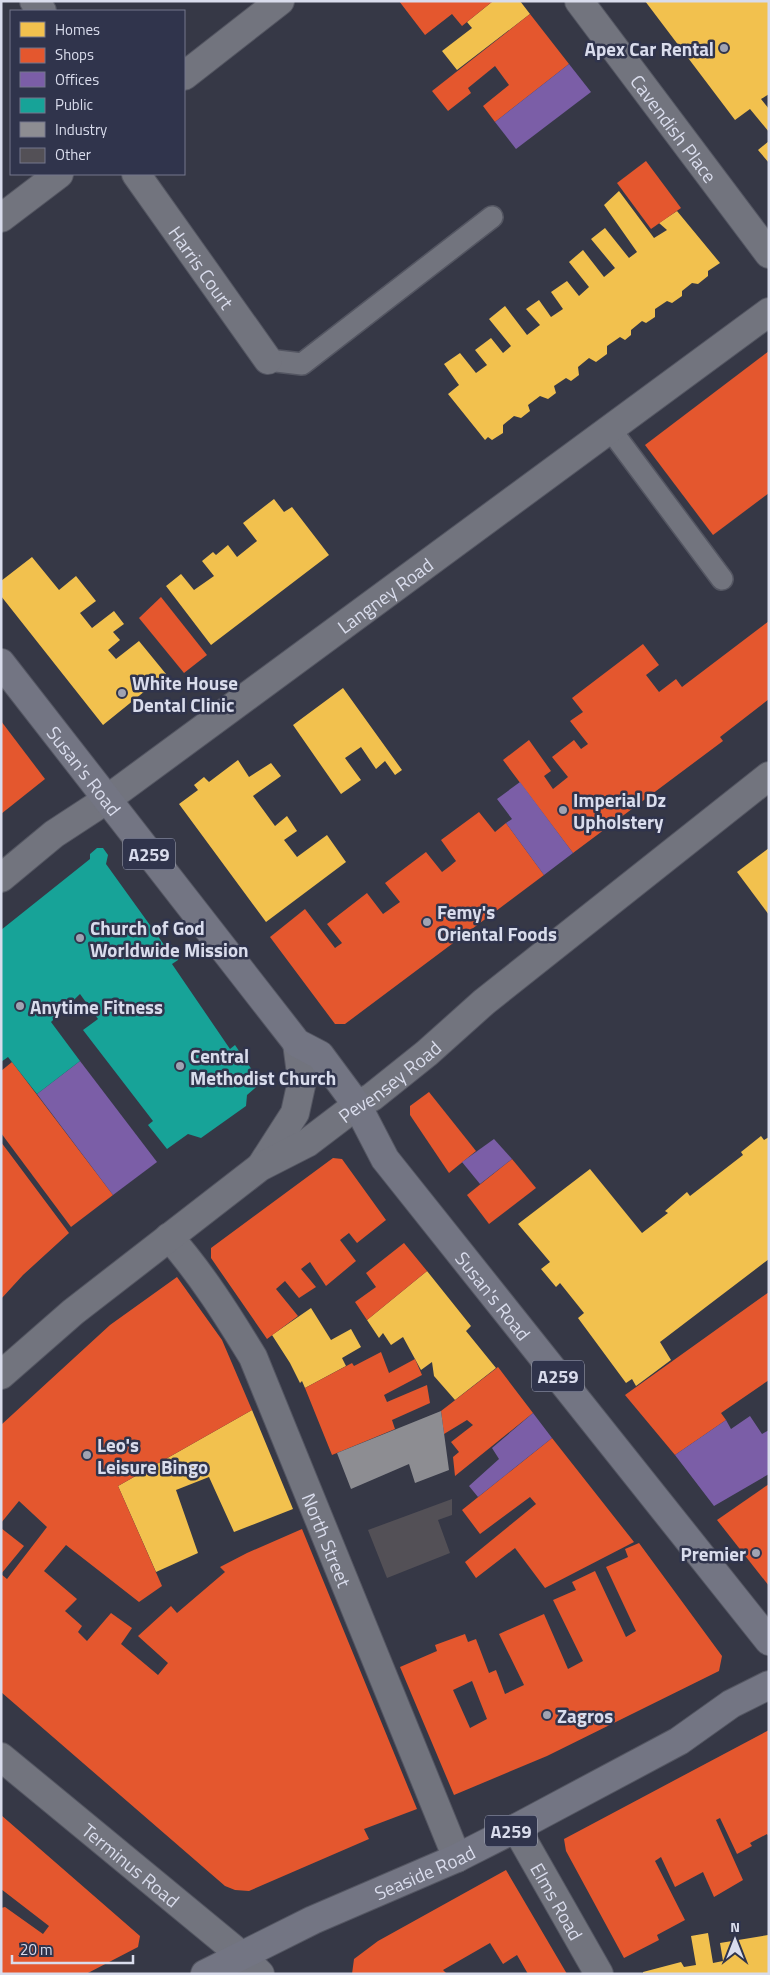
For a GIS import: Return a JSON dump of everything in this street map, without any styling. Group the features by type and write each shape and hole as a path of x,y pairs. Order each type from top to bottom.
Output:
{"main road":[{"name":"Susan's Road","path":"1,664 297,1043 320,1055 357,1105 384,1158 769,1642"},
{"name":"Seaside Road","path":"205,1974 250,1965 313,1920 457,1858 516,1828 679,1742 731,1704 769,1685"}],"street":[{"path":"185,75 280,1"},
{"name":"Cavendish Place","path":"580,1 769,254"},
{"path":"1,218 58,175"},
{"name":"Harris Court","path":"137,175 268,360"},
{"name":"Langney Road","path":"1,878 54,834 106,800 769,312"},
{"name":"Pevensey Road","path":"1,1375 73,1312 260,1167 307,1143 357,1105 372,1097 427,1053 484,1002 769,776"},
{"path":"260,1167 295,1113 302,1081 297,1043"},
{"name":"North Street","path":"169,1238 184,1254 253,1357 457,1858"},
{"name":"Terminus Road","path":"1,1757 250,1965"},
{"name":"Elms Road","path":"516,1828 599,1974"}],"lane":[{"path":"268,360 302,364 492,217"},
{"path":"610,428 722,579"}],"building: Homes":[{"path":"493,1 520,1 530,14 457,70 442,51 472,28 467,22"},
{"name":"Apex Car Rental","path":"645,1 769,1 769,94 761,99 769,109 769,132 750,109 735,120"},
{"path":"769,141 769,163 758,150"},
{"path":"619,191 654,238 667,230 659,223 677,211 720,263 708,271 708,276 698,284 692,283 682,291 682,296 672,303 667,301 655,309 655,317 646,323 642,321 631,330 631,335 625,340 620,337 607,346 607,354 596,362 589,358 578,367 579,375 571,381 566,378 554,386 556,393 548,399 540,396 528,405 530,411 521,418 514,416 503,425 503,433 492,440 488,437 485,440 448,394 459,385 444,364 460,353 476,373 487,365 475,350 491,338 503,353 511,346 489,319 505,306 527,335 540,325 526,309 539,300 551,317 563,309 551,292 567,281 579,296 589,287 569,262 583,250 604,277 615,268 591,239 605,228 629,258 637,252 604,205"},
{"path":"274,499 284,512 292,507 329,555 211,645 166,586 181,574 194,590 214,576 202,561 213,552 216,555 228,545 237,557 257,541 243,523"},
{"path":"32,557 59,590 76,576 96,601 80,613 92,628 114,611 124,624 113,632 120,640 108,650 116,659 139,641 166,674 103,725 1,596 1,581"},
{"path":"343,688 402,770 395,775 385,761 376,769 361,747 345,758 361,780 341,794 293,725"},
{"path":"238,760 249,777 271,763 281,776 253,796 275,826 287,816 297,831 284,840 297,857 327,835 346,862 266,922 179,804 198,790 194,785 204,777 209,782"},
{"path":"769,848 769,915 737,872"},
{"path":"761,1136 764,1140 769,1137 769,1259 660,1342 671,1360 636,1386 632,1379 626,1383 578,1318 584,1313 560,1283 556,1287 541,1269 550,1262 518,1224 590,1169 642,1233 668,1213 665,1211 687,1192 690,1196 743,1155 741,1152"},
{"path":"427,1271 471,1326 466,1331 496,1368 455,1400 434,1376 432,1362 421,1370 403,1337 391,1345 383,1333 379,1338 367,1320"},
{"path":"311,1308 331,1340 351,1329 361,1347 342,1358 346,1366 305,1388 302,1381 300,1383 272,1335"},
{"path":"252,1410 293,1509 234,1532 209,1477 176,1490 198,1553 156,1572 118,1486"},
{"path":"708,1933 713,1963 723,1961 720,1943 768,1935 769,1974 643,1974 643,1972 681,1962 684,1967 696,1965 691,1936"}],"building: Shops":[{"path":"399,1 493,1 462,26 452,14 425,35"},
{"path":"530,14 569,64 495,122 483,106 509,85 495,66 468,88 471,93 448,111 432,91"},
{"path":"646,161 681,208 651,229 617,183"},
{"path":"769,351 769,493 713,535 645,445"},
{"path":"161,597 207,655 184,673 139,618"},
{"path":"769,621 769,699 720,737 723,741 573,853 503,760 529,740 551,771 544,776 553,789 568,777 552,757 574,740 581,749 588,744 570,721 583,712 572,698 643,644 659,665 646,675 659,692 676,679 682,687"},
{"path":"1,721 45,779 1,814"},
{"path":"479,812 495,832 506,823 544,875 345,1024 335,1024 270,937 305,909 335,948 342,943 327,924 367,893 383,914 400,902 385,883 426,852 442,872 456,861 441,840"},
{"path":"12,1062 113,1195 71,1227 1,1133 1,1071"},
{"path":"429,1092 476,1151 449,1173 410,1115 410,1106"},
{"path":"1,1142 69,1233 23,1275 1,1299"},
{"path":"333,1158 342,1159 386,1220 357,1243 349,1233 340,1240 356,1261 326,1286 310,1262 301,1269 316,1287 299,1298 285,1281 276,1289 298,1316 267,1339 211,1258 211,1248"},
{"path":"512,1159 536,1188 489,1224 467,1195"},
{"path":"404,1243 427,1271 367,1320 355,1302 376,1287 366,1273"},
{"path":"177,1277 222,1340 252,1410 118,1486 162,1586 139,1602 66,1545 44,1571 77,1599 65,1611 82,1626 78,1632 87,1641 111,1613 132,1628 121,1644 158,1675 168,1663 138,1636 171,1606 177,1613 225,1572 220,1567 302,1529 417,1809 364,1829 369,1839 249,1891 235,1890 225,1886 1,1692 1,1574 7,1579 47,1527 19,1501 1,1523 1,1425 110,1325"},
{"path":"769,1292 769,1380 721,1413 726,1420 675,1455 625,1395"},
{"path":"381,1352 389,1373 415,1359 422,1375 384,1395 387,1402 427,1385 430,1403 392,1420 395,1429 332,1455 305,1388 352,1363 354,1366"},
{"path":"498,1367 533,1413 455,1476 453,1457 459,1452 451,1442 473,1425 467,1420 444,1434 441,1411"},
{"path":"552,1438 634,1542 545,1588 515,1548 476,1578 465,1562 536,1504 530,1497 480,1534 462,1510"},
{"name":"Premier","path":"769,1484 769,1586 717,1520"},
{"path":"1,1528 24,1546 1,1574"},
{"path":"639,1543 722,1656 719,1671 547,1756 454,1795 400,1667 437,1651 435,1645 465,1634 468,1642 476,1639 489,1673 496,1670 505,1694 524,1685 499,1634 544,1614 568,1669 583,1661 553,1600 576,1590 572,1582 595,1571 626,1637 636,1631 606,1567 628,1557 625,1549","holes":["472,1681 487,1719 470,1728 453,1690"]},
{"path":"769,1730 769,1837 767,1834 750,1843 752,1846 737,1854 720,1818 716,1820 743,1880 714,1897 703,1872 675,1887 661,1857 655,1861 685,1920 657,1935 659,1940 624,1958 566,1851 564,1839"},
{"path":"1,1815 140,1936 138,1947 86,1974 1,1974 1,1908 5,1907 43,1934 49,1926 1,1889"},
{"path":"506,1870 567,1974 528,1974 517,1955 503,1964 490,1943 443,1970 447,1974 352,1974 354,1959 378,1941"}],"building: Offices":[{"path":"569,64 591,92 516,149 495,122"},
{"path":"520,782 573,853 544,875 506,823 512,819 497,799"},
{"path":"80,1061 157,1162 113,1195 37,1094"},
{"path":"494,1139 512,1159 480,1184 462,1162"},
{"path":"533,1413 552,1438 478,1497 469,1486 499,1459 492,1448"},
{"path":"750,1416 762,1434 769,1430 769,1474 714,1506 675,1455 726,1420 731,1429"}],"building: Public":[{"path":"97,848 103,848 108,855 106,864 165,946 174,945 179,953 178,960 172,964 230,1049 235,1045 261,1083 247,1095 246,1106 201,1138 188,1134 167,1149 148,1125 153,1121 83,1030 98,1019 80,994 51,1022 80,1061 37,1094 8,1057 1,1062 1,930 90,859 90,854"}],"building: Industry":[{"path":"441,1411 449,1470 415,1483 409,1464 351,1489 337,1453"}],"building: Other":[{"path":"452,1499 452,1515 438,1520 450,1553 387,1578 368,1530"}],"place":[{"name":"Apex Car Rental","path":"724,48"},
{"name":"White House Dental Clinic","path":"122,693"},
{"name":"Imperial Dz Upholstery","path":"563,810"},
{"name":"Femy's Oriental Foods","path":"427,922"},
{"name":"Church of God Worldwide Mission","path":"80,938"},
{"name":"Anytime Fitness","path":"20,1006"},
{"name":"Central Methodist Church","path":"180,1066"},
{"name":"Leo's Leisure Bingo","path":"87,1455"},
{"name":"Premier","path":"756,1553"},
{"name":"Zagros","path":"547,1715"}]}
